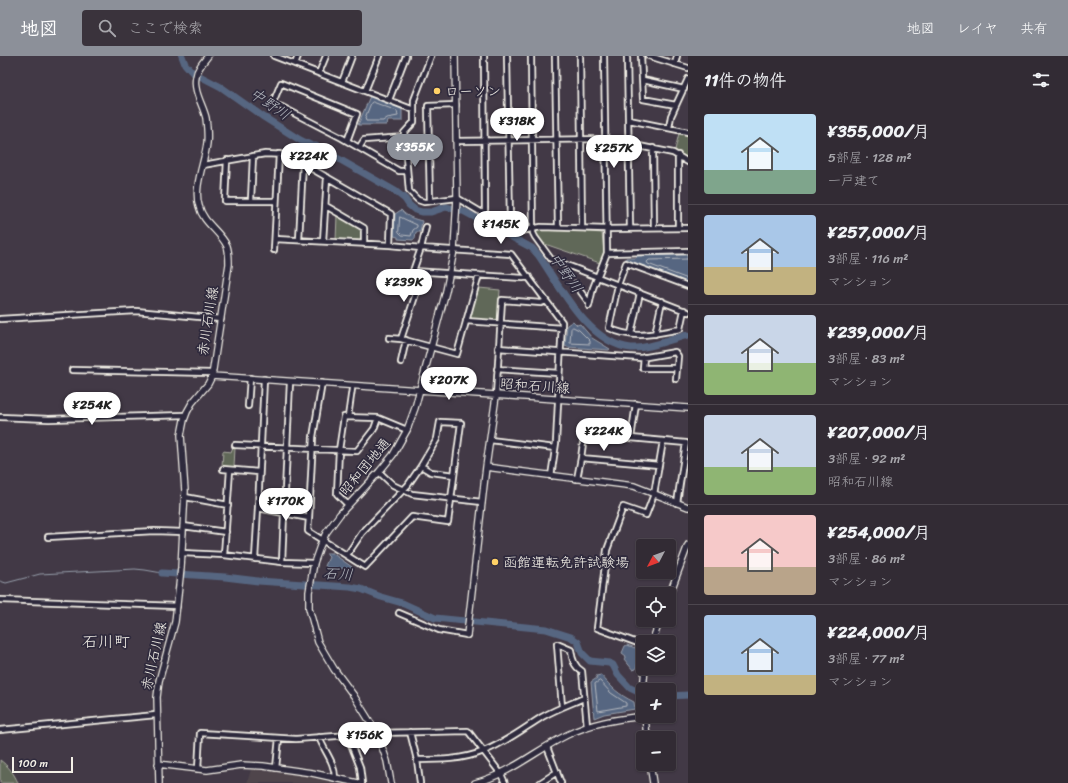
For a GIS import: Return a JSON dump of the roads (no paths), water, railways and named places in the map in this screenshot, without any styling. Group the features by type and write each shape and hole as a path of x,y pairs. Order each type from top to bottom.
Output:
{"street":[{"name":"赤川石川線","path":"159,783 156,715 157,697 159,681 177,606 182,552 185,497 180,435 185,416 192,403 208,384 212,374 229,264 228,252 222,238 206,220 198,206 197,193 203,165 207,131 206,118 196,88 195,80 200,68 208,56"},
{"path":"274,56 414,110"},
{"path":"295,64 298,56"},
{"path":"319,73 326,56"},
{"path":"342,82 352,56"},
{"path":"365,91 379,56"},
{"path":"389,100 406,56"},
{"path":"431,56 414,100 414,122 404,133 409,191 420,201 457,201 521,231 541,227 606,229 688,228"},
{"path":"455,56 457,201"},
{"path":"483,214 485,210 484,56"},
{"path":"507,56 510,221 508,225"},
{"path":"531,56 534,237 551,259 597,276 618,285 686,311 680,329 643,336 623,333 609,328 618,285 626,263 688,286"},
{"path":"555,56 558,227"},
{"path":"580,56 582,228"},
{"path":"575,284 589,305 597,276 607,253 604,56"},
{"path":"627,56 630,228"},
{"path":"641,56 643,98 676,105"},
{"path":"649,56 688,68"},
{"path":"675,64 677,56"},
{"path":"669,128 671,116 688,79"},
{"path":"643,80 684,89"},
{"path":"347,141 357,114 281,83 272,105 282,107 347,141 399,171 407,171"},
{"path":"430,201 428,106 456,105"},
{"path":"629,120 688,132"},
{"path":"359,148 364,140 405,137"},
{"path":"456,141 605,139 653,148 678,155 688,162"},
{"path":"653,148 654,228"},
{"path":"203,165 264,154 279,154 288,156 326,176 391,214 390,245"},
{"path":"274,250 279,154"},
{"path":"678,155 678,228"},
{"path":"251,200 253,156"},
{"path":"227,160 225,201 276,201"},
{"path":"299,240 302,163"},
{"path":"323,242 326,206 326,176"},
{"name":"昭和団地通","path":"391,783 387,761 376,733 354,696 334,669 318,642 309,608 309,592 314,563 323,539 333,522 393,455 414,414 450,273 454,250 457,201"},
{"path":"326,206 364,228 364,244"},
{"path":"426,227 413,271 523,278 528,277"},
{"path":"275,239 390,245 511,254 562,322 555,448 551,476"},
{"path":"607,253 688,252"},
{"path":"401,339 422,272"},
{"path":"389,338 406,340 457,354 479,275"},
{"path":"631,334 640,293"},
{"path":"399,613 439,630 467,635 468,616 496,396 502,300 541,303 546,301"},
{"path":"655,334 662,302"},
{"path":"0,319 136,312 221,318"},
{"path":"466,321 562,328"},
{"path":"401,362 406,340"},
{"path":"498,348 644,357 676,352 678,356 676,379"},
{"path":"644,357 643,368 677,368"},
{"path":"497,369 559,373"},
{"path":"72,370 212,374"},
{"name":"昭和石川線","path":"212,374 290,382 688,408"},
{"path":"248,406 250,378"},
{"path":"255,559 264,379"},
{"path":"282,562 290,382"},
{"path":"322,383 313,437 308,531 323,539 347,555 365,567 412,517 448,522 461,423 440,422 438,439 421,466 403,490 362,533 347,555"},
{"path":"348,417 352,389"},
{"path":"631,438 636,404"},
{"path":"0,417 49,419 185,416"},
{"path":"348,504 337,494 339,450 344,417 378,418 407,430"},
{"path":"235,445 358,451 374,429 378,418"},
{"path":"577,479 584,436 631,438 686,443 676,503"},
{"path":"490,440 555,448"},
{"path":"636,642 597,628 607,550 623,507 646,515 654,494 663,441"},
{"path":"581,458 659,465"},
{"path":"421,466 431,472 454,475"},
{"path":"486,468 634,486 688,507"},
{"path":"223,469 259,472"},
{"path":"224,555 230,470"},
{"path":"379,472 393,485 412,494 482,502"},
{"path":"185,497 228,505"},
{"path":"258,508 308,518"},
{"path":"48,537 183,529 226,532"},
{"path":"672,587 688,545"},
{"path":"182,552 282,562 314,563"},
{"path":"0,600 177,606"},
{"path":"562,706 557,644 571,650 573,662 577,669 582,671 587,726"},
{"path":"417,760 446,760 464,757 484,751 504,742 562,706 584,698"},
{"path":"0,730 156,715"},
{"path":"474,783 501,774 546,747 587,726 606,721 636,717"},
{"path":"198,769 200,733 296,739 346,734 468,731 501,774 505,783"},
{"path":"410,732 417,760 420,783"},
{"path":"346,734 360,767 362,783"},
{"path":"320,736 333,764 335,778"},
{"path":"276,768 279,738"},
{"path":"546,747 561,783"},
{"path":"158,764 198,769 219,769 241,765 276,768 358,783"},
{"path":"651,771 653,783"},
{"path":"540,783 557,772"}],"water":[{"path":"370,96 402,108 402,121 388,121 387,125 358,125"},
{"path":"401,210 408,216 422,221 420,232 416,232 415,239 413,240 398,239 398,237 394,236 395,214"},
{"path":"687,255 688,283 626,260 626,258 636,258 637,256"},
{"path":"573,321 577,325 580,324 592,338 610,349 565,346 567,325"},
{"path":"327,553 332,553 352,567 351,569 327,568 325,566 329,557"},
{"path":"627,645 636,648 636,669 633,670 624,659 626,656 622,653"},
{"path":"601,675 616,690 634,702 635,709 604,714 594,718 591,682 597,678 596,676"}],"waterway":[{"name":"中野川","path":"182,56 185,64 192,72 221,87 262,116 300,140 312,146 316,146 395,191 415,210 431,212 446,207 463,211 532,248 577,312 602,336 616,344 631,348 638,348 688,335"},
{"name":"石川","path":"0,581 6,583 40,574 135,569 162,573"},
{"name":"石川","path":"162,573 350,587 361,589 402,603 435,618 546,629 571,637 578,642 582,653 590,661 609,663 613,665 618,675 630,688 636,691"},
{"name":"石川","path":"676,696 688,695"}],"place":[{"name":"ローソン","path":"437,91"},
{"name":"函館運転免許試験場","path":"495,562"}],"district":[{"name":"石川町","path":"106,641"}]}
